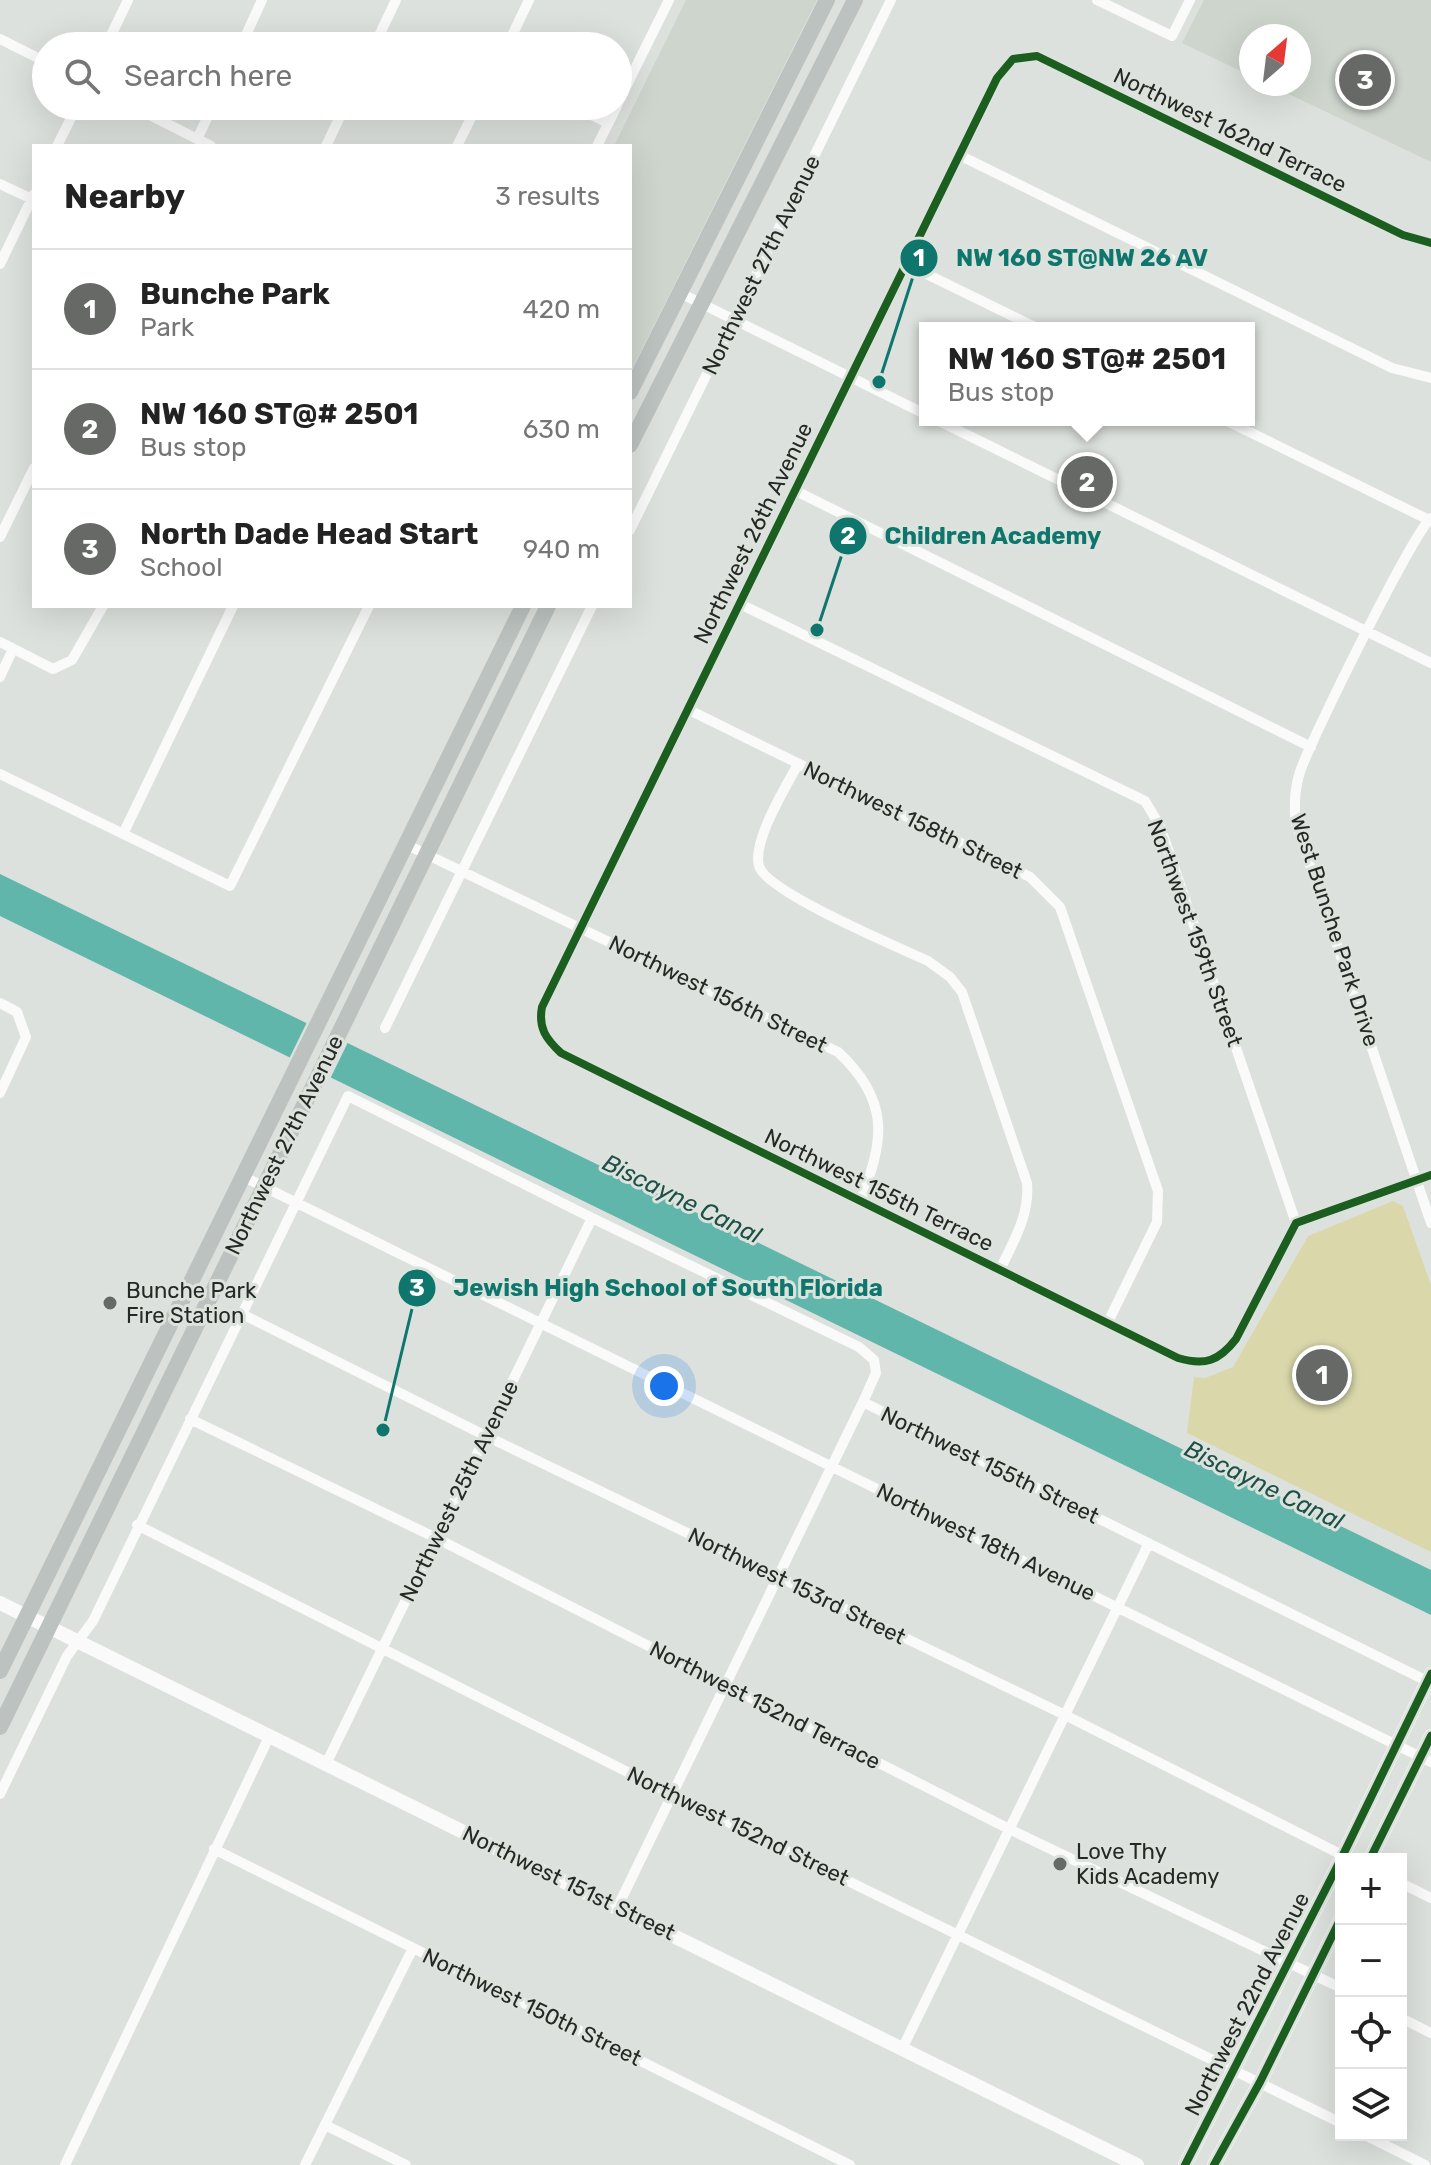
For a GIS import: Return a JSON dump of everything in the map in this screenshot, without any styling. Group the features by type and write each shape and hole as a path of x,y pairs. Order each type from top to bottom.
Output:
{"main road":[{"path":"632,388 827,0"},
{"name":"Northwest 27th Avenue","path":"632,441 855,0"},
{"path":"804,46 826,57"},
{"name":"Northwest 27th Avenue","path":"0,1671 522,608"},
{"name":"Northwest 27th Avenue","path":"0,1727 547,608"},
{"path":"155,1354 176,1365"}],"street":[{"path":"113,32 128,0"},
{"path":"247,32 262,0"},
{"path":"381,32 396,0"},
{"path":"514,32 529,0"},
{"path":"632,75 669,0"},
{"name":"Northwest 27th Avenue","path":"632,526 891,0"},
{"path":"1097,0 1172,36 1190,0"},
{"path":"0,39 32,55"},
{"name":"Northwest 162nd Terrace","path":"1013,59 1037,56 1403,235 1431,243"},
{"name":"Northwest 26th Avenue","path":"542,1029 542,1007 580,928 997,78 1013,59"},
{"path":"58,144 70,120"},
{"path":"160,120 207,144"},
{"path":"197,139 206,120"},
{"path":"327,144 338,120"},
{"path":"458,144 470,120"},
{"path":"602,120 608,123"},
{"path":"598,144 610,120"},
{"path":"959,155 1392,368 1431,378"},
{"path":"0,184 32,198"},
{"path":"0,264 32,200"},
{"path":"906,264 1025,322"},
{"path":"680,293 919,411"},
{"path":"949,426 1431,663"},
{"path":"1237,426 1429,518"},
{"path":"0,537 32,472"},
{"path":"794,490 1311,747"},
{"name":"West Bunche Park Drive","path":"1429,518 1311,747 1295,795 1295,821 1431,1223"},
{"name":"Northwest 159th Street","path":"738,603 1145,801 1160,826 1296,1223"},
{"path":"0,642 12,651 53,669 72,660 102,608"},
{"path":"123,834 232,608"},
{"path":"0,774 230,886 368,608"},
{"path":"385,1028 591,608"},
{"path":"0,677 12,651"},
{"name":"Northwest 158th Street","path":"687,709 1030,877 1060,907 1158,1191 1157,1222 1108,1322"},
{"path":"798,764 765,830 759,849 759,865 779,889 928,961 962,992 1027,1183 1029,1200 1023,1221 1000,1270"},
{"name":"Northwest 156th Street","path":"405,844 838,1052 860,1073 874,1107 879,1134 878,1157 860,1201"},
{"path":"0,1003 17,1012 26,1037 0,1093"},
{"name":"Northwest 155th Terrace","path":"542,1029 561,1053 1178,1358 1197,1363 1213,1361 1224,1354 1236,1339 1296,1223"},
{"name":"Northwest 27th Avenue","path":"0,1794 77,1642 93,1621 348,1096"},
{"name":"Northwest 155th Street","path":"348,1096 859,1347 874,1360 876,1373 863,1402 1429,1678"},
{"path":"1296,1223 1431,1175"},
{"name":"Northwest 18th Avenue","path":"242,1176 1426,1760"},
{"name":"Northwest 25th Avenue","path":"326,1764 592,1218"},
{"name":"Northwest 153rd Street","path":"242,1314 486,1436 1065,1715 1335,1853"},
{"path":"618,1906 863,1402"},
{"name":"Northwest 152nd Terrace","path":"190,1419 436,1538 1009,1829 1335,1985"},
{"name":"Northwest 152nd Street","path":"137,1525 673,1795 1335,2120"},
{"path":"903,2047 1149,1543"},
{"name":"Northwest 151st Street","path":"0,1603 1137,2165"},
{"name":"Northwest 22nd Avenue","path":"1346,1853 1429,1678"},
{"path":"1373,1853 1426,1760 1431,1736"},
{"path":"65,2165 269,1737"},
{"name":"Northwest 150th Street","path":"214,1849 850,2165"},
{"name":"Northwest 22nd Avenue","path":"1185,2165 1335,1876"},
{"path":"1407,1886 1431,1898"},
{"name":"Northwest 22nd Avenue","path":"1214,2165 1260,2082 1338,1925"},
{"path":"305,2165 413,1948"},
{"path":"1407,2021 1431,2033"},
{"path":"325,2125 406,2165"},
{"path":"1377,2141 1425,2165"}],"shaded area":[{"path":"686,0 817,0 632,369 632,144 615,144 627,120 632,120 632,110"},
{"path":"1204,0 1431,0 1431,162 1293,96 1311,96 1311,24 1239,24 1239,70 1182,43"},
{"path":"1393,1201 1403,1206 1431,1285 1431,1552 1187,1433 1194,1377 1205,1378 1233,1367 1308,1236"}],"water":[{"path":"0,874 1431,1570 1431,1615 0,916"}],"pier":[{"path":"309,1018 350,1038 330,1079 289,1059"}],"cycle path":[{"path":"1431,243 1403,235 1037,56 1013,59 997,78 541,1014 544,1033 561,1053 1178,1358 1196,1362 1217,1357 1236,1339 1296,1223 1431,1175"},
{"path":"1344,1853 1431,1674"},
{"path":"1373,1853 1431,1736"},
{"path":"1185,2165 1335,1871"},
{"path":"1214,2165 1260,2082 1338,1925"}],"place":[{"name":"North Dade Head Start","path":"1365,80"},
{"name":"NW 160 ST@NW 26 AV","path":"879,382"},
{"name":"NW 160 ST@# 2501","path":"1087,482"},
{"name":"Children Academy","path":"817,630"},
{"name":"Bunche Park Fire Station","path":"110,1303"},
{"name":"Bunche Park","path":"1322,1375"},
{"name":"Jewish High School of South Florida","path":"383,1430"},
{"name":"Love Thy Kids Academy","path":"1060,1864"}],"water label":[{"name":"Biscayne Canal","path":"682,1199"},
{"name":"Biscayne Canal","path":"1264,1485"}]}
